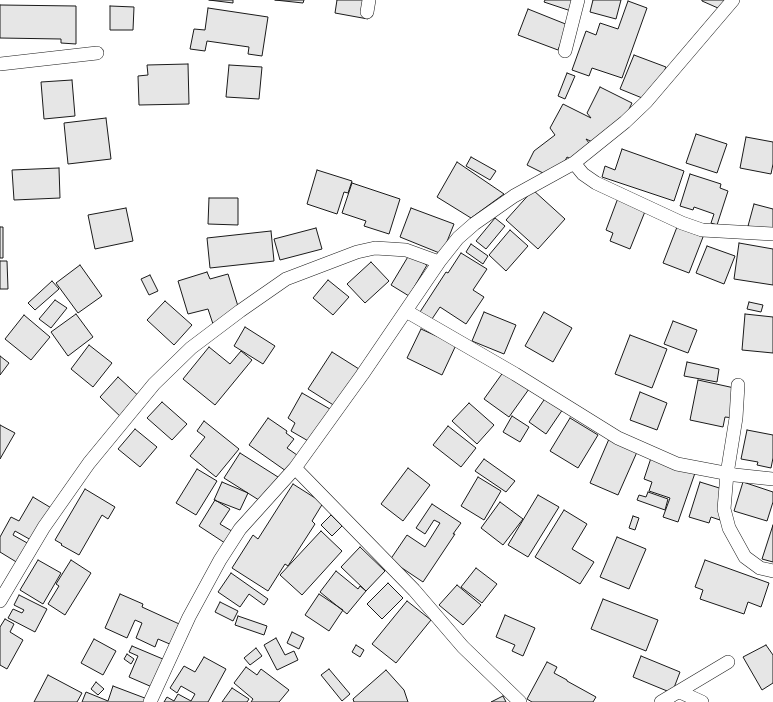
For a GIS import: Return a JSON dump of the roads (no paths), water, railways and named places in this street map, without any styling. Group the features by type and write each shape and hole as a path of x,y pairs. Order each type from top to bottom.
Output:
{"street":[{"path":"565,51 578,0"},
{"path":"150,702 189,617 220,560 240,529 295,468 362,375 439,262 458,238 474,224 514,196 574,162 625,122 646,102 733,0"},
{"path":"0,64 97,53"},
{"path":"574,162 583,174 596,184 682,223 702,230 773,234"},
{"path":"0,601 44,527 89,463 154,384 191,348 286,279 357,252 375,248 406,250 439,262"},
{"path":"406,311 515,374 618,438 677,464 727,474 773,479"},
{"path":"738,385 736,418 727,474 724,509 729,528 745,557 760,568 773,571"},
{"path":"295,468 414,590 463,647 520,702"},
{"path":"661,702 728,662"},
{"path":"680,692 702,702"}]}
